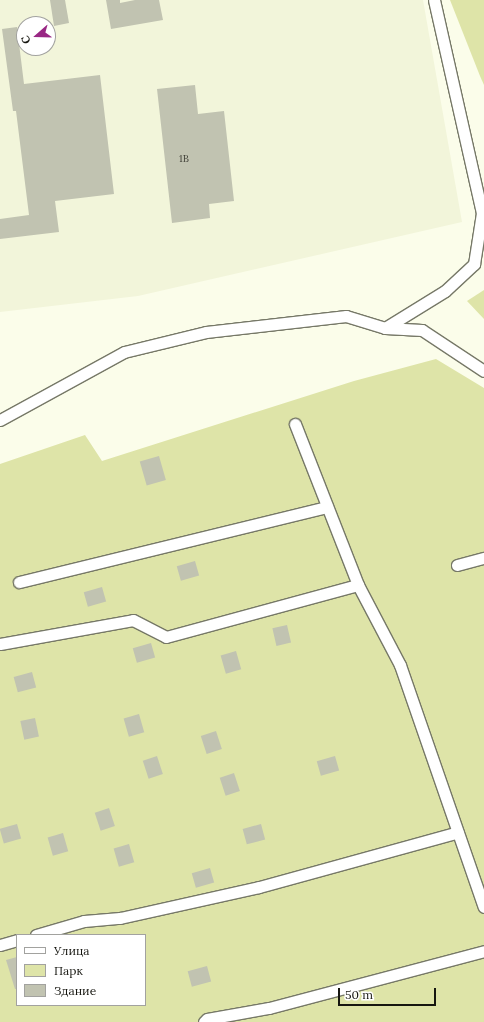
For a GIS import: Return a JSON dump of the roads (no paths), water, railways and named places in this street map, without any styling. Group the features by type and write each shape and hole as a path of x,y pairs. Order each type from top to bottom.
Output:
{"street":[{"path":"385,328 445,291 479,261 482,213 434,0"},
{"path":"0,420 124,352 206,332 346,316 385,328 422,330 484,371"},
{"path":"295,424 358,585 400,665 484,907"},
{"path":"19,582 328,506"},
{"path":"457,565 484,558"},
{"path":"0,644 133,620 166,636 358,585"},
{"path":"39,934 84,921 120,918 259,887 458,832"},
{"path":"0,945 16,940"},
{"path":"204,1022 207,1019 269,1008 484,951"}]}
